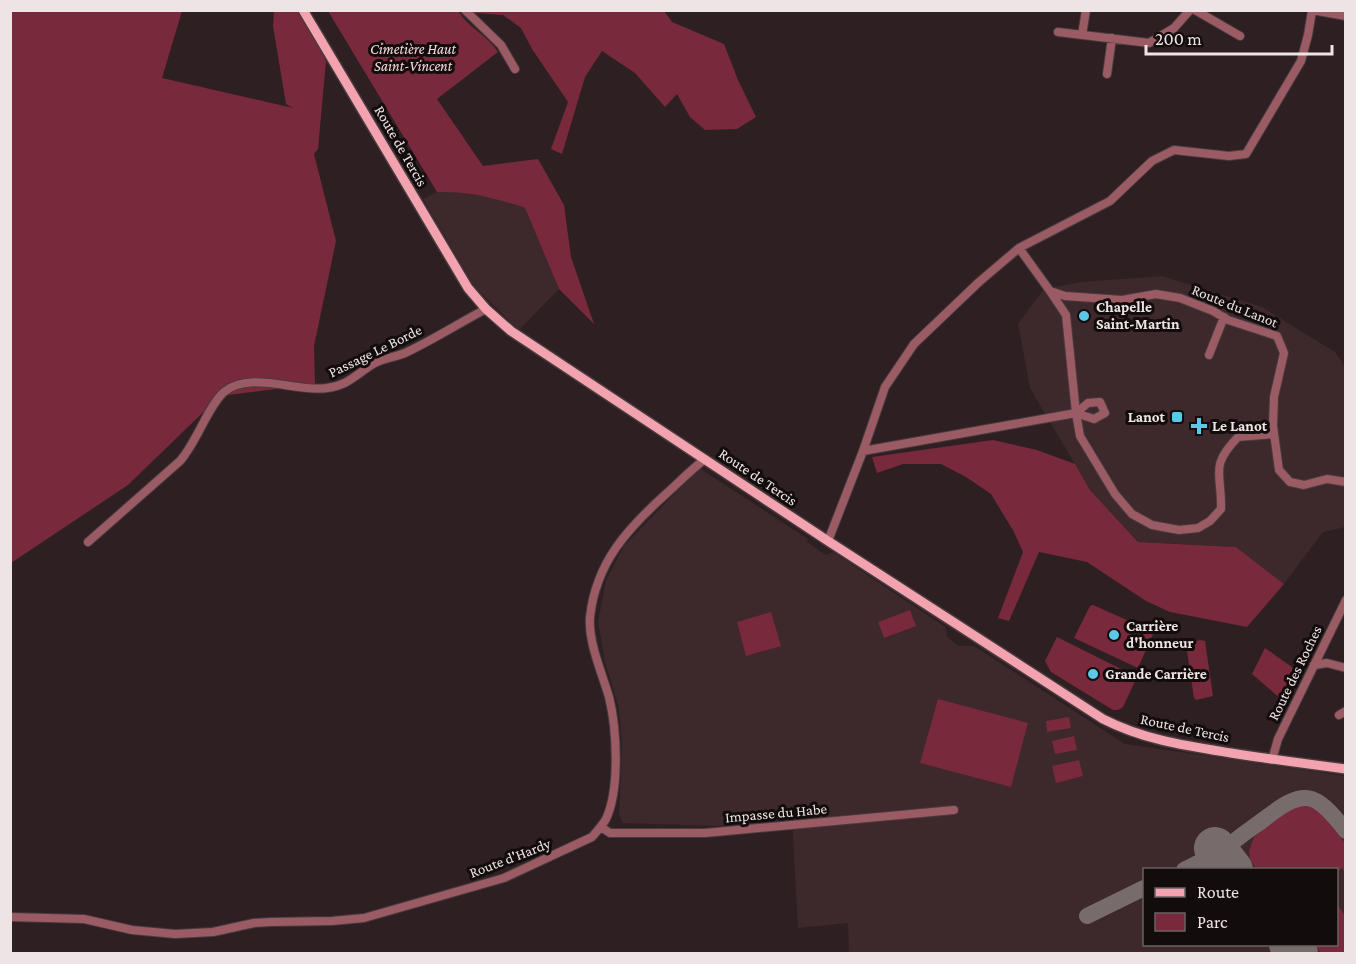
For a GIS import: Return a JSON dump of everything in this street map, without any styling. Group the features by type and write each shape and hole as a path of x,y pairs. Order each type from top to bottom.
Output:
{"main road":[{"name":"Route de Tercis","path":"303,10 460,277 486,309 524,340 1103,720 1152,739 1272,760 1346,769"}],"street":[{"path":"465,10 501,45 515,69"},
{"path":"1082,35 1086,10"},
{"path":"1058,32 1149,43 1174,28 1190,10"},
{"path":"1195,10 1240,36"},
{"path":"828,541 885,387 914,344 1019,248 1110,201 1152,161 1174,150 1229,156 1246,154 1301,61 1312,11 1346,16"},
{"path":"1107,74 1112,38"},
{"path":"1019,248 1066,315 1080,436 1115,494 1132,514 1152,525 1179,530 1198,528 1221,509 1222,489 1218,467 1223,453 1238,437 1274,434"},
{"name":"Route du Lanot","path":"1050,291 1065,296 1122,300 1156,294 1193,303 1277,336 1284,352 1274,397 1274,434 1280,470 1290,482 1304,485 1327,479 1346,482"},
{"name":"Passage Le Borde","path":"88,542 191,449 213,407 225,391 239,385 272,382 315,390 331,388 349,382 376,363 404,353 486,309"},
{"path":"1209,355 1224,317"},
{"path":"863,451 1076,413"},
{"path":"601,827 607,817 616,765 609,699 595,653 590,620 594,599 607,561 617,544 646,513 705,459"},
{"name":"Route des Roches","path":"1272,760 1278,739 1346,600"},
{"path":"1314,665 1327,663 1346,668"},
{"name":"Impasse du Habe","path":"601,827 610,834 705,832 954,810"},
{"name":"Route d'Hardy","path":"10,917 84,919 132,930 175,934 213,932 254,923 364,918 504,878 580,844 592,837 601,827"}],"shaded area":[{"path":"455,191 492,197 525,208 559,289 519,330 474,286 423,199 437,192"},
{"name":"Le Lanot","path":"1162,276 1262,307 1335,352 1345,367 1345,527 1323,532 1284,584 1236,547 1138,542 1090,490 1030,388 1018,324 1044,289 1081,282"},
{"path":"699,468 808,539 807,542 826,555 833,552 945,627 947,637 958,646 974,646 1125,744 1345,776 1345,953 849,953 848,923 798,928 792,818 716,826 623,823 619,815 622,745 619,708 605,662 598,622 606,580 624,546"}],"green space":[{"path":"11,11 182,11 162,78 293,108 286,104 273,26 274,11 299,11 309,25 326,61 318,149 314,154 336,241 314,346 315,384 220,396 128,485 11,563"},
{"name":"Cimetière Haut Saint-Vincent","path":"328,11 664,11 672,22 724,44 756,117 737,129 705,130 690,117 677,94 665,107 635,73 602,51 585,77 562,154 551,149 568,102 532,49 521,28 503,15 459,12 498,52 437,99 483,166 538,159 564,205 571,257 594,324 559,289 525,208 482,196 437,192"},
{"path":"993,440 1037,450 1075,464 1090,490 1138,542 1236,547 1284,584 1247,627 1170,612 1146,601 1087,562 1039,552 1009,621 998,618 1023,552 991,494 941,464 903,464 877,473 872,457"},
{"name":"Carrière d'honneur","path":"1093,605 1154,632 1138,668 1074,638 1090,606"},
{"path":"910,610 916,626 884,638 878,622"},
{"path":"771,612 781,646 746,656 737,622"},
{"name":"Grande Carrière","path":"1057,637 1137,677 1123,707 1113,710 1051,672 1045,661"},
{"path":"1205,641 1213,696 1196,700 1186,644"},
{"path":"1265,648 1296,670 1282,700 1252,674"},
{"path":"938,699 1028,723 1011,787 920,763"},
{"path":"1069,717 1071,728 1047,732 1046,721"},
{"path":"1074,736 1077,750 1055,754 1052,741"},
{"path":"1079,760 1083,776 1056,783 1052,766"},
{"path":"1309,804 1320,810 1345,843 1345,873 1342,868 1338,871 1338,868 1255,868 1250,859 1249,851 1254,837 1294,805"},
{"path":"1338,906 1345,916 1345,953 1321,953 1315,946 1338,946"}],"taxiway":[{"path":"1232,868 1225,857 1226,849 1239,837 1289,802 1308,798 1316,801 1325,807 1346,831"},
{"path":"1188,868 1202,861"},
{"path":"1087,916 1143,888"}],"runway":[{"path":"1215,848 1230,868"},
{"path":"1291,946 1297,954"}],"place":[{"name":"Chapelle Saint-Martin","path":"1084,316"},
{"name":"Lanot","path":"1177,417"},
{"name":"Le Lanot","path":"1199,426"},
{"name":"Carrière d'honneur","path":"1114,635"},
{"name":"Grande Carrière","path":"1093,674"}]}
